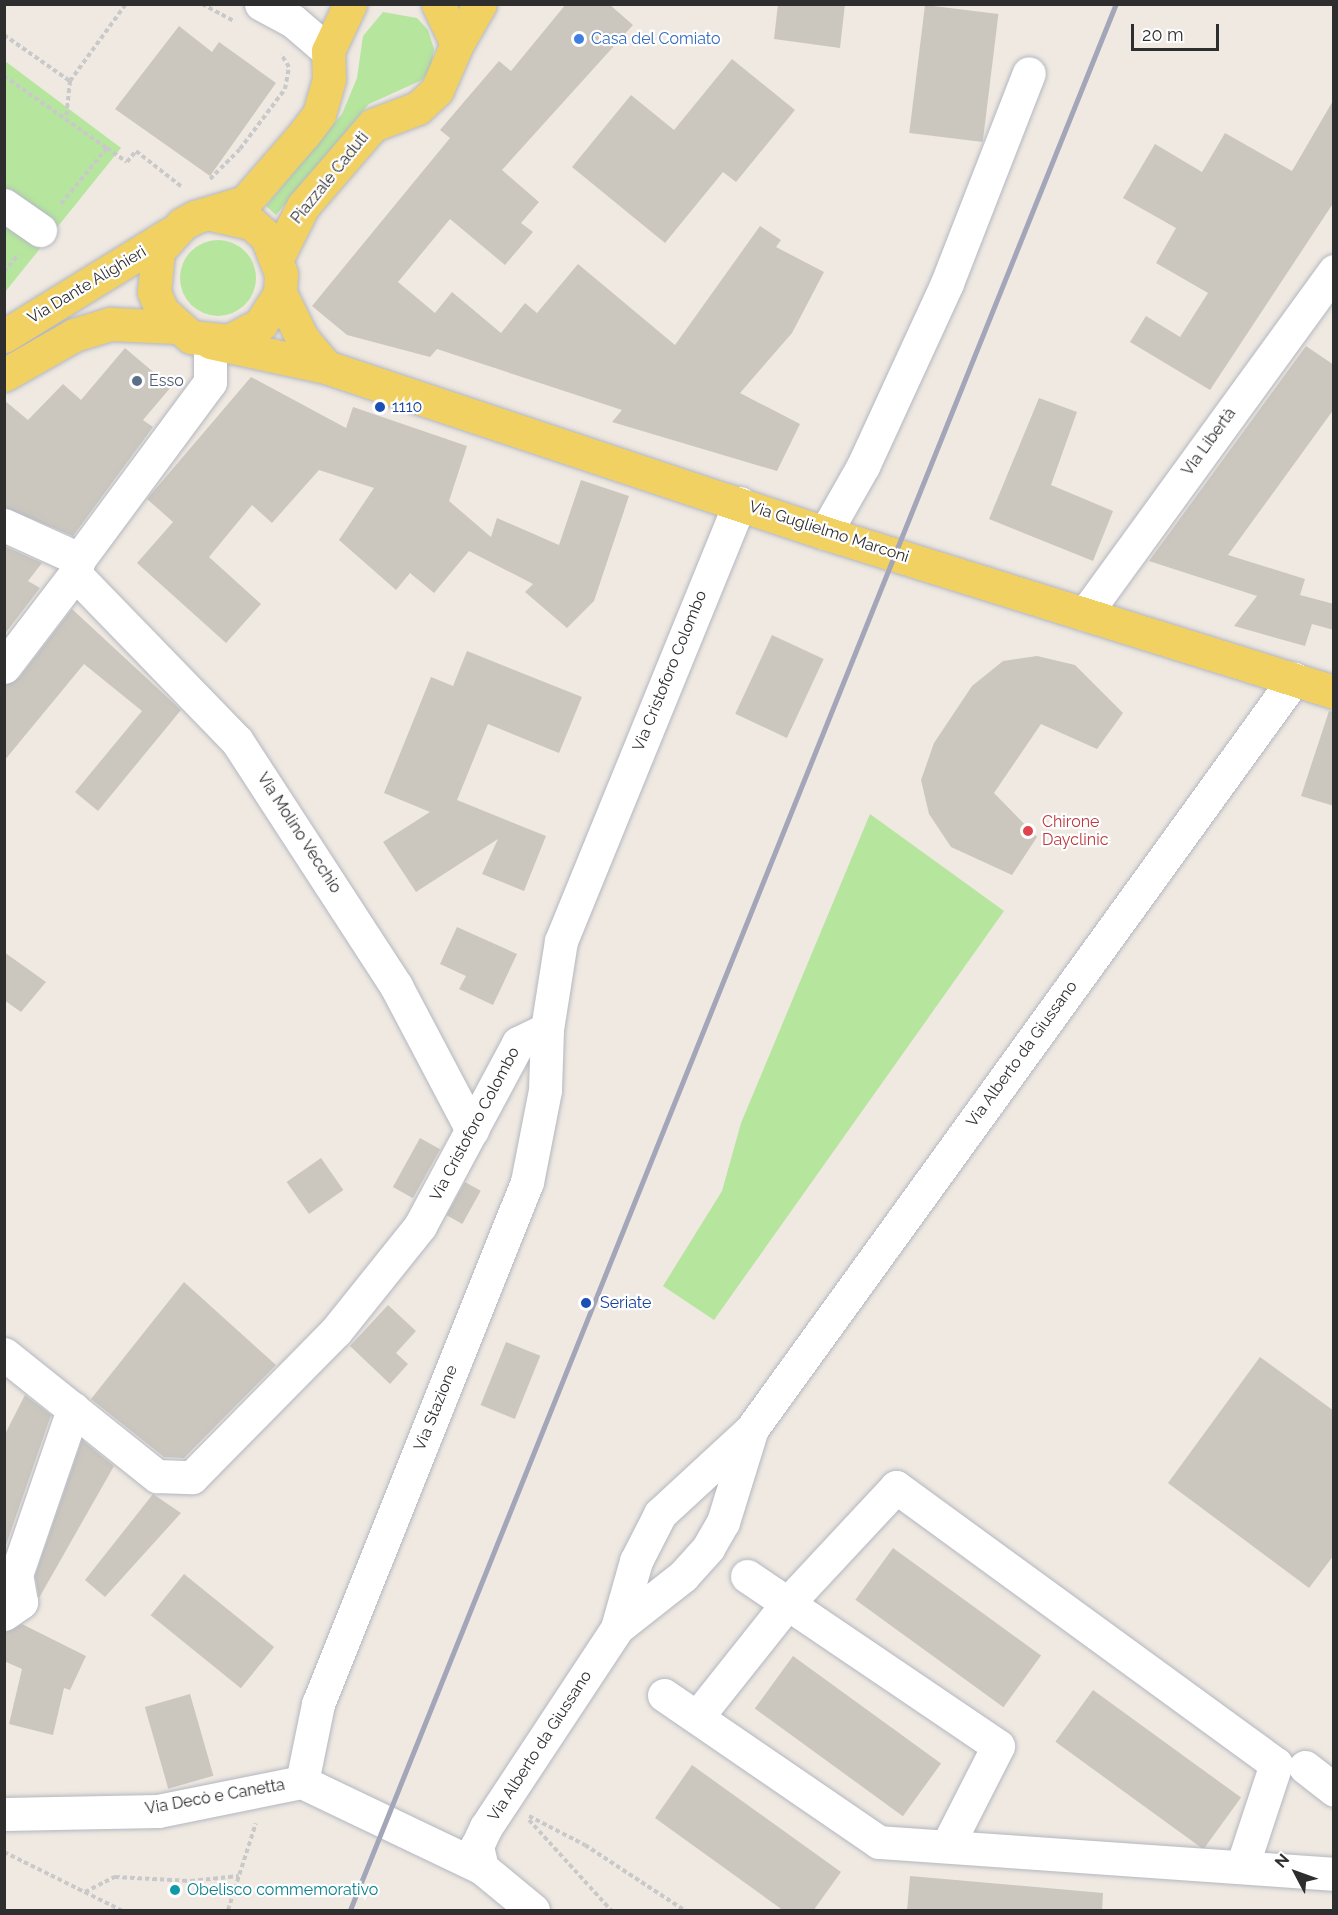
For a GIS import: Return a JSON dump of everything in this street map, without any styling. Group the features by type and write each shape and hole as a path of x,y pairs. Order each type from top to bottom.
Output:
{"main road":[{"path":"175,327 162,311 153,281 158,251 170,234 205,201 245,202 304,134 318,114 329,80 328,51 350,4"},
{"path":"438,4 457,44"},
{"name":"Piazzale Caduti","path":"280,293 278,256 303,206 373,125 418,108 437,90 457,44 480,4"},
{"path":"205,201 251,223 278,256"},
{"name":"Via Dante Alighieri","path":"4,336 170,234"},
{"path":"4,375 74,334 111,324 175,327 210,342 246,335 261,324 280,293"},
{"path":"280,293 302,338 326,367"},
{"name":"Via Guglielmo Marconi","path":"210,342 326,367 825,533 1085,614 1319,682"}],"street":[{"path":"261,4 293,21 328,51"},
{"path":"825,533 863,466 947,284 1029,74"},
{"path":"4,205 39,230"},
{"name":"Via Libertà","path":"1085,614 1334,271"},
{"path":"4,667 210,382 210,342"},
{"name":"Via Cristoforo Colombo","path":"4,1354 157,1476 192,1477 350,1314 420,1226 519,1043 547,1029 561,941 740,503"},
{"name":"Via Molino Vecchio","path":"4,525 77,566 237,741 396,986 472,1130"},
{"name":"Via Alberto da Giussano","path":"752,1430 1319,682"},
{"name":"Via Stazione","path":"302,1782 318,1704 527,1182 545,1090 547,1029"},
{"path":"4,1614 21,1602 16,1575 73,1409"},
{"path":"617,1628 636,1561 660,1514 702,1480 752,1430"},
{"path":"617,1628 667,1588 708,1548 732,1498 752,1430"},
{"path":"702,1480 732,1498"},
{"path":"697,1718 787,1604 896,1487 1276,1764 1242,1867"},
{"path":"636,1561 652,1582 667,1588"},
{"path":"747,1576 998,1746 948,1844"},
{"name":"Via Alberto da Giussano","path":"482,1868 477,1846 486,1827 617,1628"},
{"path":"664,1695 879,1842 948,1844 1334,1874"},
{"path":"1305,1767 1334,1790"},
{"name":"Via Decò e Canetta","path":"4,1814 158,1811 302,1782 482,1868 533,1911"}],"path":[{"path":"66,119 70,81 126,4"},
{"path":"4,35 70,81"},
{"path":"205,201 285,89 289,67 278,49"},
{"path":"4,76 128,162 136,151 181,187 191,188"},
{"path":"4,272 107,148"},
{"path":"228,1911 259,1812"},
{"path":"611,1911 522,1813 585,1845 684,1911"},
{"path":"4,1852 121,1911"},
{"path":"85,1892 115,1877 191,1881 239,1876"}],"green space":[{"path":"383,12 417,18 428,30 434,49 431,68 422,80 369,104 276,215 266,206 342,114 357,78 363,36"},
{"path":"5,61 121,148 5,292"},
{"path":"211,240 225,240 239,246 250,257 256,271 253,293 245,305 225,316 211,316 197,310 186,299 180,285 180,271 186,257 197,246"},
{"path":"870,814 1004,911 714,1320 663,1286 722,1191 741,1123"}],"building":[{"path":"566,4 609,4 633,25 502,170 539,202 521,223 533,232 505,265 450,219 398,282 435,313 452,292 501,333 525,303 537,313 578,264 675,345 760,226 781,240 776,247 824,272 792,333 740,393 800,424 777,471 612,422 622,410 437,349 430,357 347,335 312,306 450,138 440,130 499,61 511,71"},
{"path":"778,4 845,4 840,48 774,39"},
{"path":"925,5 998,14 983,142 909,133"},
{"path":"179,26 212,52 219,42 276,83 210,176 115,109"},
{"path":"732,59 795,110 736,182 723,172 665,243 572,167 631,95 674,130"},
{"path":"1334,99 1334,202 1210,390 1130,342 1146,316 1180,337 1208,293 1156,263 1176,228 1123,198 1155,144 1202,172 1225,133 1292,171"},
{"path":"1306,346 1334,365 1334,409 1228,555 1305,579 1300,595 1334,604 1334,630 1312,624 1305,646 1234,626 1257,596 1149,561"},
{"path":"125,348 171,387 143,420 153,427 73,536 4,507 4,400 28,420 63,384 81,400"},
{"path":"251,377 346,428 353,407 467,446 449,501 491,537 497,518 559,545 581,480 629,496 594,601 567,628 525,592 533,584 469,551 434,593 410,573 396,590 339,540 374,488 319,470 272,523 252,505 209,557 261,604 226,643 137,563 173,522 147,499"},
{"path":"1039,398 1077,412 1051,485 1113,511 1093,561 989,519"},
{"path":"4,546 42,563 28,581 40,588 4,635"},
{"path":"72,609 181,710 98,811 75,792 142,711 84,664 4,761 4,685 19,678"},
{"path":"772,635 824,659 787,738 735,714"},
{"path":"467,651 582,697 559,753 488,724 457,800 546,836 524,891 482,874 498,839 416,892 383,842 430,812 384,793 431,677 453,686"},
{"path":"1037,656 1075,665 1123,713 1097,749 1041,724 994,793 1037,837 1012,875 951,847 929,814 921,780 934,743 972,686 1003,661"},
{"path":"1329,711 1334,712 1334,806 1301,796"},
{"path":"457,927 517,954 493,1005 459,989 466,976 440,964"},
{"path":"4,952 46,982 21,1012 4,1000"},
{"path":"420,1138 440,1149 413,1198 393,1187"},
{"path":"321,1158 343,1190 309,1214 287,1182"},
{"path":"465,1182 481,1191 462,1224 447,1215"},
{"path":"184,1282 276,1365 184,1458 164,1457 91,1399"},
{"path":"388,1305 416,1331 396,1353 408,1364 390,1384 350,1346"},
{"path":"506,1342 540,1356 515,1419 481,1405"},
{"path":"1260,1357 1334,1411 1334,1555 1309,1588 1168,1483"},
{"path":"25,1395 51,1415 4,1551 4,1436"},
{"path":"82,1440 114,1466 39,1598 35,1576"},
{"path":"153,1494 181,1513 105,1597 85,1580"},
{"path":"893,1548 1041,1656 1003,1707 855,1600"},
{"path":"184,1574 274,1647 241,1688 151,1615"},
{"path":"22,1624 86,1656 70,1690 64,1688 53,1735 9,1724 22,1669 4,1661 4,1633"},
{"path":"793,1656 941,1764 903,1816 755,1709"},
{"path":"1093,1690 1241,1798 1203,1849 1055,1742"},
{"path":"190,1694 213,1776 168,1789 145,1707"},
{"path":"692,1765 841,1872 813,1911 784,1911 655,1818"},
{"path":"910,1876 1103,1893 1102,1911 907,1911"}],"railway":[{"path":"350,1910 1116,4"}],"place":[{"name":"Casa del Comiato","path":"579,39"},
{"name":"Esso","path":"137,381"},
{"name":"1110","path":"380,407"},
{"name":"Chirone Dayclinic","path":"1028,831"},
{"name":"Seriate","path":"586,1303"},
{"name":"Obelisco commemorativo","path":"175,1890"}]}
